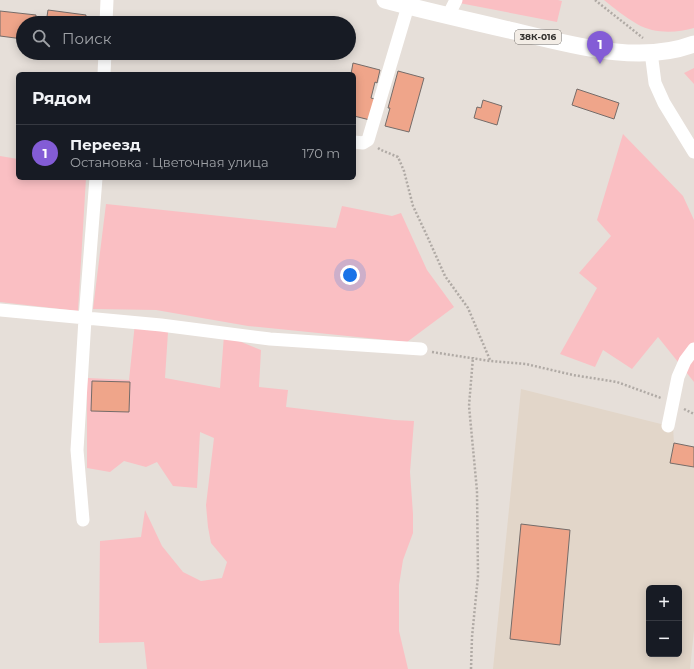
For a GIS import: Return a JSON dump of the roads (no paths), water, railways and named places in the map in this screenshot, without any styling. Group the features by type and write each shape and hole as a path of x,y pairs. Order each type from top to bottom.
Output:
{"main road":[{"name":"38К-016","path":"385,0 577,46 626,52 656,52 694,44"}],"street":[{"path":"106,16 107,0"},
{"path":"448,16 456,0"},
{"path":"356,142 362,143 368,140 408,6"},
{"path":"656,52 655,83 664,103 694,152"},
{"path":"104,72 105,60"},
{"path":"84,520 77,450 85,318 96,180"},
{"path":"0,310 162,325 270,339 421,349"},
{"path":"668,426 678,377 685,361 694,349"}],"place":[{"name":"Переезд","path":"600,64"}]}
